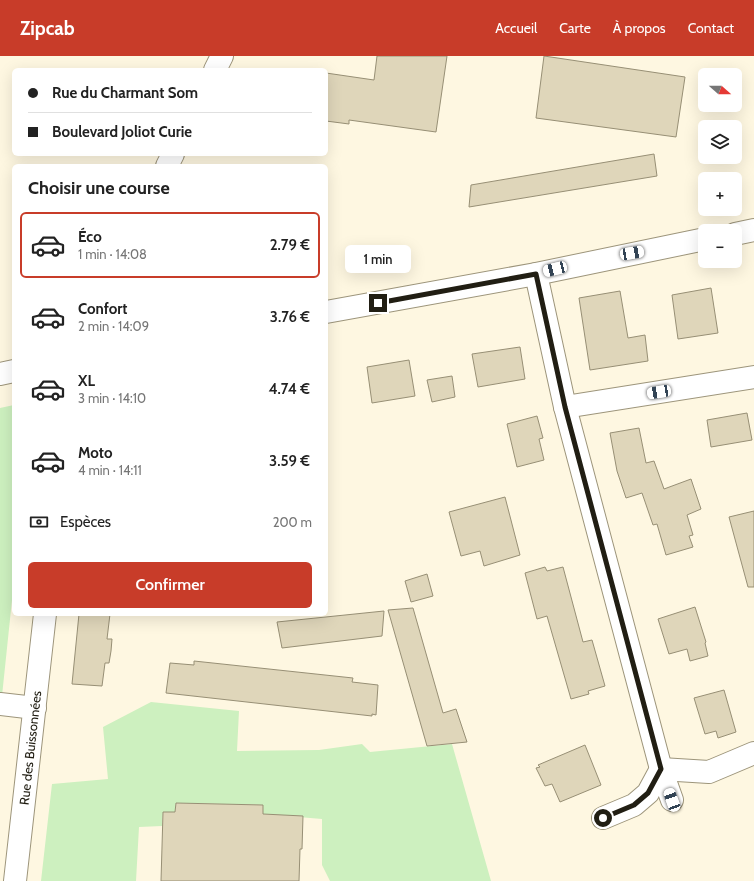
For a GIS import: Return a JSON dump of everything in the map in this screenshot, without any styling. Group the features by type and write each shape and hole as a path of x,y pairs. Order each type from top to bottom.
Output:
{"street":[{"path":"216,68 222,56"},
{"path":"742,233 754,230"},
{"path":"328,312 536,274 698,240"},
{"path":"536,274 565,407 661,769 672,800"},
{"path":"0,374 12,371"},
{"path":"565,407 754,377"},
{"name":"Rue des Buissonnées","path":"15,881 45,616"},
{"path":"0,704 35,708"},
{"path":"661,769 709,772 754,753"},
{"path":"603,818 634,805 648,793 661,769"}],"green space":[{"path":"12,405 12,600 0,715 0,408"},
{"path":"151,702 239,711 237,751 319,750 362,744 370,752 452,744 491,881 330,881 322,865 322,819 263,814 263,805 176,803 175,812 163,812 162,826 139,827 136,881 41,881 52,784 108,779 103,727"}],"building":[{"path":"377,56 447,56 436,132 349,120 349,124 328,121 328,73 374,80"},
{"path":"544,56 685,77 676,137 536,118"},
{"path":"654,154 657,176 469,207 471,185"},
{"path":"711,288 718,333 678,339 672,295"},
{"path":"620,291 628,338 645,335 648,361 590,370 579,298"},
{"path":"520,347 525,379 478,387 472,354"},
{"path":"409,360 415,396 372,403 367,367"},
{"path":"452,376 455,397 432,402 427,380"},
{"path":"747,413 752,440 711,447 707,420"},
{"path":"537,416 543,438 539,439 544,460 517,467 507,424"},
{"path":"639,428 646,463 654,461 664,489 691,479 701,509 687,515 693,535 689,536 693,547 666,555 657,524 653,525 642,493 626,498 617,471 610,433"},
{"path":"505,497 520,555 484,566 480,551 461,556 449,512"},
{"path":"754,511 754,587 748,587 729,517"},
{"path":"545,567 547,571 563,567 583,642 592,640 605,686 588,691 589,694 571,699 547,616 537,619 525,573"},
{"path":"427,574 433,596 411,602 405,581"},
{"path":"695,607 706,642 708,656 690,661 687,649 669,654 658,619"},
{"path":"413,608 443,713 456,709 467,742 427,746 388,610"},
{"path":"384,611 382,636 282,648 277,622"},
{"path":"79,616 110,616 107,639 112,639 111,651 109,663 105,663 102,686 72,684"},
{"path":"194,661 353,678 352,682 378,685 376,715 372,714 372,716 166,693 170,663 194,665"},
{"path":"724,690 736,732 718,738 716,731 705,734 694,698"},
{"path":"585,745 601,785 560,802 552,784 545,786 536,768 540,767 538,765"},
{"path":"176,803 263,805 263,814 303,816 299,881 161,881 163,812 175,812"}],"route":[{"path":"378,303 536,274 565,407 661,769 648,793 634,805 603,818"}]}
